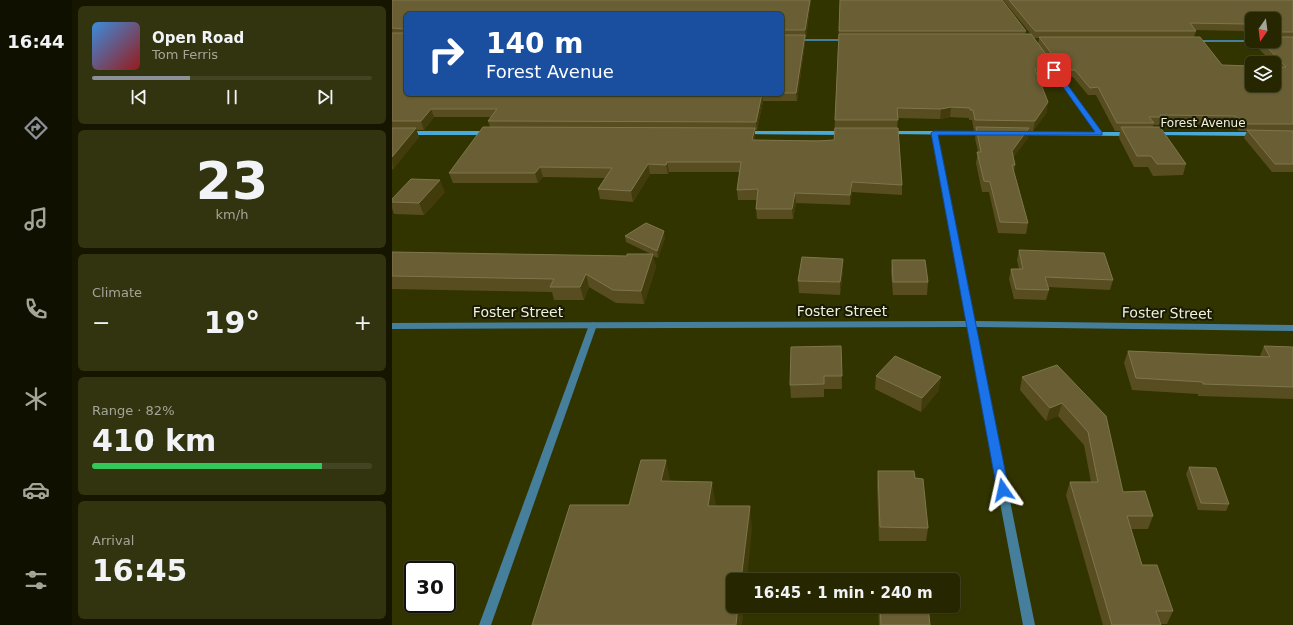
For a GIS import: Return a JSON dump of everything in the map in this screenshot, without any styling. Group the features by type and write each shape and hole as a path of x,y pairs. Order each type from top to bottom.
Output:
{"street":[{"path":"784,40 852,40"},
{"path":"1190,41 1245,41"},
{"path":"1045,58 1100,134"},
{"path":"392,132 496,133"},
{"path":"743,133 854,133"},
{"path":"878,133 989,134"},
{"path":"934,133 1029,625"},
{"path":"1013,134 1138,134"},
{"name":"Forest Avenue","path":"1146,134 1262,134"},
{"name":"Foster Street","path":"392,326 971,324 1293,328"},
{"path":"485,625 593,325"}],"building":[{"path":"392,0 810,0 805,30 784,30 784,12 404,12 404,29 392,28"},
{"path":"840,0 1002,0 1026,31 839,31"},
{"path":"1009,0 1293,0 1293,32 1281,32 1281,12 1245,12 1245,24 1190,23 1196,31 1035,31"},
{"path":"404,29 404,96 762,96 756,122 488,121 497,109 431,109 421,121 392,121 392,33 403,33"},
{"path":"839,34 1031,34 1056,68 1035,69 1048,102 1035,121 975,120 973,110 970,110 970,108 951,107 941,109 897,108 898,120 835,120"},
{"path":"784,35 805,35 796,93 784,93"},
{"path":"1039,37 1200,37 1222,65 1245,66 1245,92 1281,92 1281,67 1286,67 1281,62 1281,56 1275,56 1268,48 1281,48 1281,37 1293,37 1293,124 1241,124 1235,116 1160,115 1161,117 1149,117 1154,123 1117,123 1098,87 1090,88 1075,70 1064,70"},
{"path":"483,127 755,128 752,140 818,141 834,140 835,128 898,128 902,185 852,182 850,195 795,193 792,209 756,209 758,189 737,190 741,162 667,162 666,165 648,164 631,191 598,189 612,168 540,167 535,173 449,173"},
{"path":"976,127 1029,128 1012,151 1015,165 1012,165 1028,223 1000,222 990,182 984,181 977,152 981,152"},
{"path":"1121,127 1160,127 1186,164 1157,164 1151,156 1137,156"},
{"path":"392,128 416,128 392,157"},
{"path":"1247,130 1293,131 1293,164 1275,164"},
{"path":"411,179 440,180 419,203 392,202 392,199"},
{"path":"646,223 664,231 657,251 625,236"},
{"path":"1019,250 1104,253 1113,280 1045,277 1049,290 1016,289 1011,269 1023,269"},
{"path":"392,252 627,256 627,254 653,254 641,291 613,290 586,274 580,287 550,287 554,279 392,276"},
{"path":"802,257 843,259 840,282 798,281"},
{"path":"892,260 925,260 928,282 893,282"},
{"path":"841,346 842,376 824,376 824,384 790,385 791,347"},
{"path":"1264,346 1293,347 1293,387 1203,384 1203,382 1136,378 1128,351 1270,357"},
{"path":"895,356 941,377 922,398 876,376"},
{"path":"1057,365 1106,416 1123,492 1145,491 1153,516 1127,516 1142,565 1157,565 1173,611 1156,611 1161,625 1112,625 1070,482 1098,482 1088,432 1062,403 1050,408 1022,377"},
{"path":"641,460 666,460 661,481 712,482 708,506 750,506 742,573 726,573 726,613 737,613 736,625 532,625 570,505 629,505"},
{"path":"1189,467 1216,468 1229,504 1201,503"},
{"path":"878,471 914,471 915,478 923,479 928,528 880,527"},
{"path":"880,613 929,613 930,625 881,625"}],"route":[{"path":"1003,490 934,133 1100,134 1054,70"}]}
